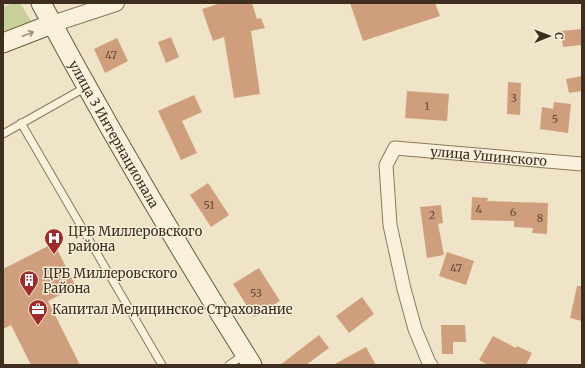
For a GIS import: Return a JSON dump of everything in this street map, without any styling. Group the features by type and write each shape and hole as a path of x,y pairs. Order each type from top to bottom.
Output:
{"main road":[{"name":"улица 3 Интернационала","path":"41,3 86,87 169,229 249,359"},
{"path":"3,43 52,24"}],"street":[{"path":"52,24 116,3"},
{"name":"улица Ушинского","path":"431,365 415,329 404,289 390,225 386,165 395,148 582,164"}],"lane":[{"path":"3,134 86,87"},
{"path":"21,123 162,365"},
{"path":"229,365 249,359"}],"green space":[{"path":"13,3 20,3 31,21 3,33 3,7"}],"building":[{"path":"221,3 252,3 257,19 261,18 265,28 251,31 260,94 234,98 224,37 213,41 202,9"},
{"path":"350,3 435,3 440,16 363,41"},
{"path":"582,29 582,45 563,47 561,31"},
{"path":"171,37 179,57 166,63 158,42"},
{"path":"117,38 128,61 105,73 94,49"},
{"path":"582,76 582,91 569,93 566,79"},
{"path":"508,82 521,83 520,115 507,114"},
{"path":"407,91 449,94 447,121 405,118"},
{"path":"194,95 202,112 182,121 197,153 181,160 158,111"},
{"path":"554,102 571,104 568,133 540,129 542,107 553,109"},
{"path":"208,183 229,215 211,227 190,195"},
{"path":"472,197 488,198 487,201 548,203 547,234 532,233 533,228 514,227 514,221 471,220"},
{"path":"441,205 443,223 438,224 444,255 427,258 420,207"},
{"name":"ЦРБ Миллеровского Района","path":"54,243 76,287 48,301 80,365 31,365 11,325 3,329 3,269"},
{"path":"447,252 474,261 466,285 439,276"},
{"path":"259,268 280,301 254,317 233,284"},
{"path":"577,286 582,286 582,321 570,318"},
{"path":"362,297 374,314 349,333 336,316"},
{"path":"441,325 465,325 466,342 453,342 453,354 442,354"},
{"path":"319,335 329,348 306,365 280,365"},
{"path":"493,336 516,348 517,346 532,353 526,365 488,365 479,360"},
{"path":"366,347 376,365 333,365"}],"place":[{"name":"ЦРБ Миллеровского района","path":"54,255"},
{"name":"ЦРБ Миллеровского Района","path":"29,297"},
{"name":"Капитал Медицинское Страхование","path":"38,326"}]}
